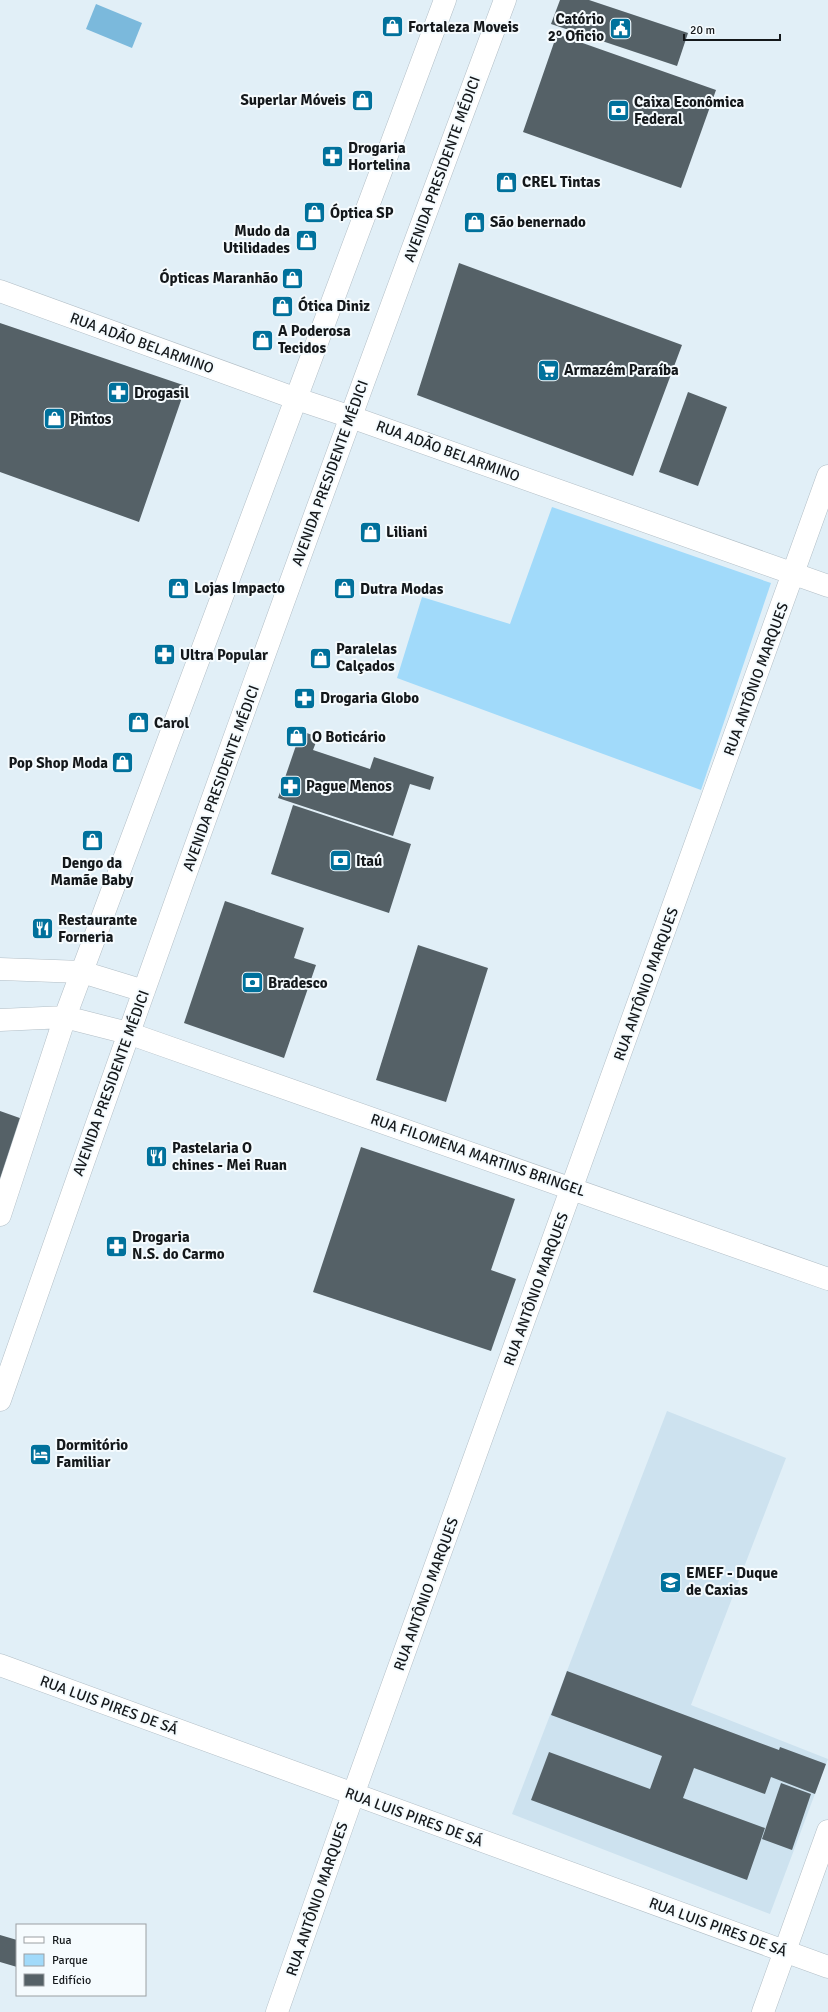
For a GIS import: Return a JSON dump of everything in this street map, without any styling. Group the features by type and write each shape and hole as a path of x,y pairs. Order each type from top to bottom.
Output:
{"street":[{"path":"0,1215 65,1017 445,0"},
{"name":"AVENIDA PRESIDENTE MÉDICI","path":"0,1400 128,1033 350,417 505,0"},
{"name":"RUA ADÃO BELARMINO","path":"0,291 297,399 828,586"},
{"name":"RUA ANTÔNIO MARQUES","path":"277,2012 353,1795 573,1188 828,476"},
{"path":"0,969 82,972 144,991"},
{"path":"0,1020 65,1017"},
{"name":"RUA FILOMENA MARTINS BRINGEL","path":"65,1017 128,1033 573,1188 828,1279"},
{"name":"RUA LUIS PIRES DE SÁ","path":"0,1665 828,1967"},
{"path":"763,2012 828,1831"}],"shaded area":[{"path":"96,4 142,23 132,48 86,29"},
{"name":"EMEF - Duque de Caxias","path":"667,1411 786,1458 691,1705 828,1759 770,1914 512,1814"}],"green space":[{"path":"552,507 771,583 701,790 397,678 422,597 510,624"}],"building":[{"name":"Catório 2° Oficio","path":"560,0 589,0 688,33 677,66 551,24"},
{"name":"Caixa Econômica Federal","path":"557,34 716,90 681,188 523,132"},
{"name":"Armazém Paraíba","path":"459,263 682,345 633,476 417,395"},
{"name":"Pintos","path":"0,323 186,386 139,522 0,472"},
{"path":"688,392 727,407 698,486 659,472"},
{"path":"301,731 318,737 313,750 370,769 374,757 434,777 430,790 410,784 393,836 278,798"},
{"name":"Itaú","path":"293,805 411,844 389,913 271,874"},
{"name":"Bradesco","path":"225,901 304,928 294,958 316,965 284,1058 184,1023"},
{"path":"418,945 488,968 446,1102 376,1080"},
{"path":"0,1111 31,1122 11,1181 0,1178"},
{"path":"361,1147 515,1199 491,1270 516,1279 491,1351 313,1292"},
{"path":"567,1671 779,1750 780,1747 826,1764 815,1794 771,1777 765,1794 694,1768 683,1798 765,1828 747,1880 531,1800 549,1752 650,1789 662,1756 551,1715"},
{"path":"781,1783 811,1794 792,1850 762,1839"},
{"path":"0,1935 16,1940 16,1967 0,1962"}],"place":[{"name":"Fortaleza Moveis","path":"393,27"},
{"name":"Catório 2° Oficio","path":"620,28"},
{"name":"Superlar Móveis","path":"362,100"},
{"name":"Caixa Econômica Federal","path":"619,111"},
{"name":"Drogaria Hortelina","path":"333,157"},
{"name":"CREL Tintas","path":"506,182"},
{"name":"Óptica SP","path":"315,213"},
{"name":"São benernado","path":"474,222"},
{"name":"Mudo da Utilidades","path":"306,240"},
{"name":"Ópticas Maranhão","path":"293,278"},
{"name":"Ótica Diniz","path":"282,306"},
{"name":"A Poderosa Tecidos","path":"262,340"},
{"name":"Armazém Paraíba","path":"549,370"},
{"name":"Drogasil","path":"119,393"},
{"name":"Pintos","path":"55,419"},
{"name":"Liliani","path":"370,532"},
{"name":"Lojas Impacto","path":"178,588"},
{"name":"Dutra Modas","path":"344,589"},
{"name":"Ultra Popular","path":"165,655"},
{"name":"Paralelas Calçados","path":"320,658"},
{"name":"Drogaria Globo","path":"305,698"},
{"name":"Carol","path":"138,723"},
{"name":"O Boticário","path":"296,737"},
{"name":"Pop Shop Moda","path":"123,763"},
{"name":"Pague Menos","path":"290,786"},
{"name":"Dengo da Mamãe Baby","path":"92,840"},
{"name":"Itaú","path":"340,861"},
{"name":"Restaurante Forneria","path":"43,929"},
{"name":"Bradesco","path":"253,983"},
{"name":"Pastelaria O chines - Mei Ruan","path":"157,1157"},
{"name":"Drogaria N.S. do Carmo","path":"117,1246"},
{"name":"Dormitório Familiar","path":"40,1454"},
{"name":"EMEF - Duque de Caxias","path":"670,1582"}]}
